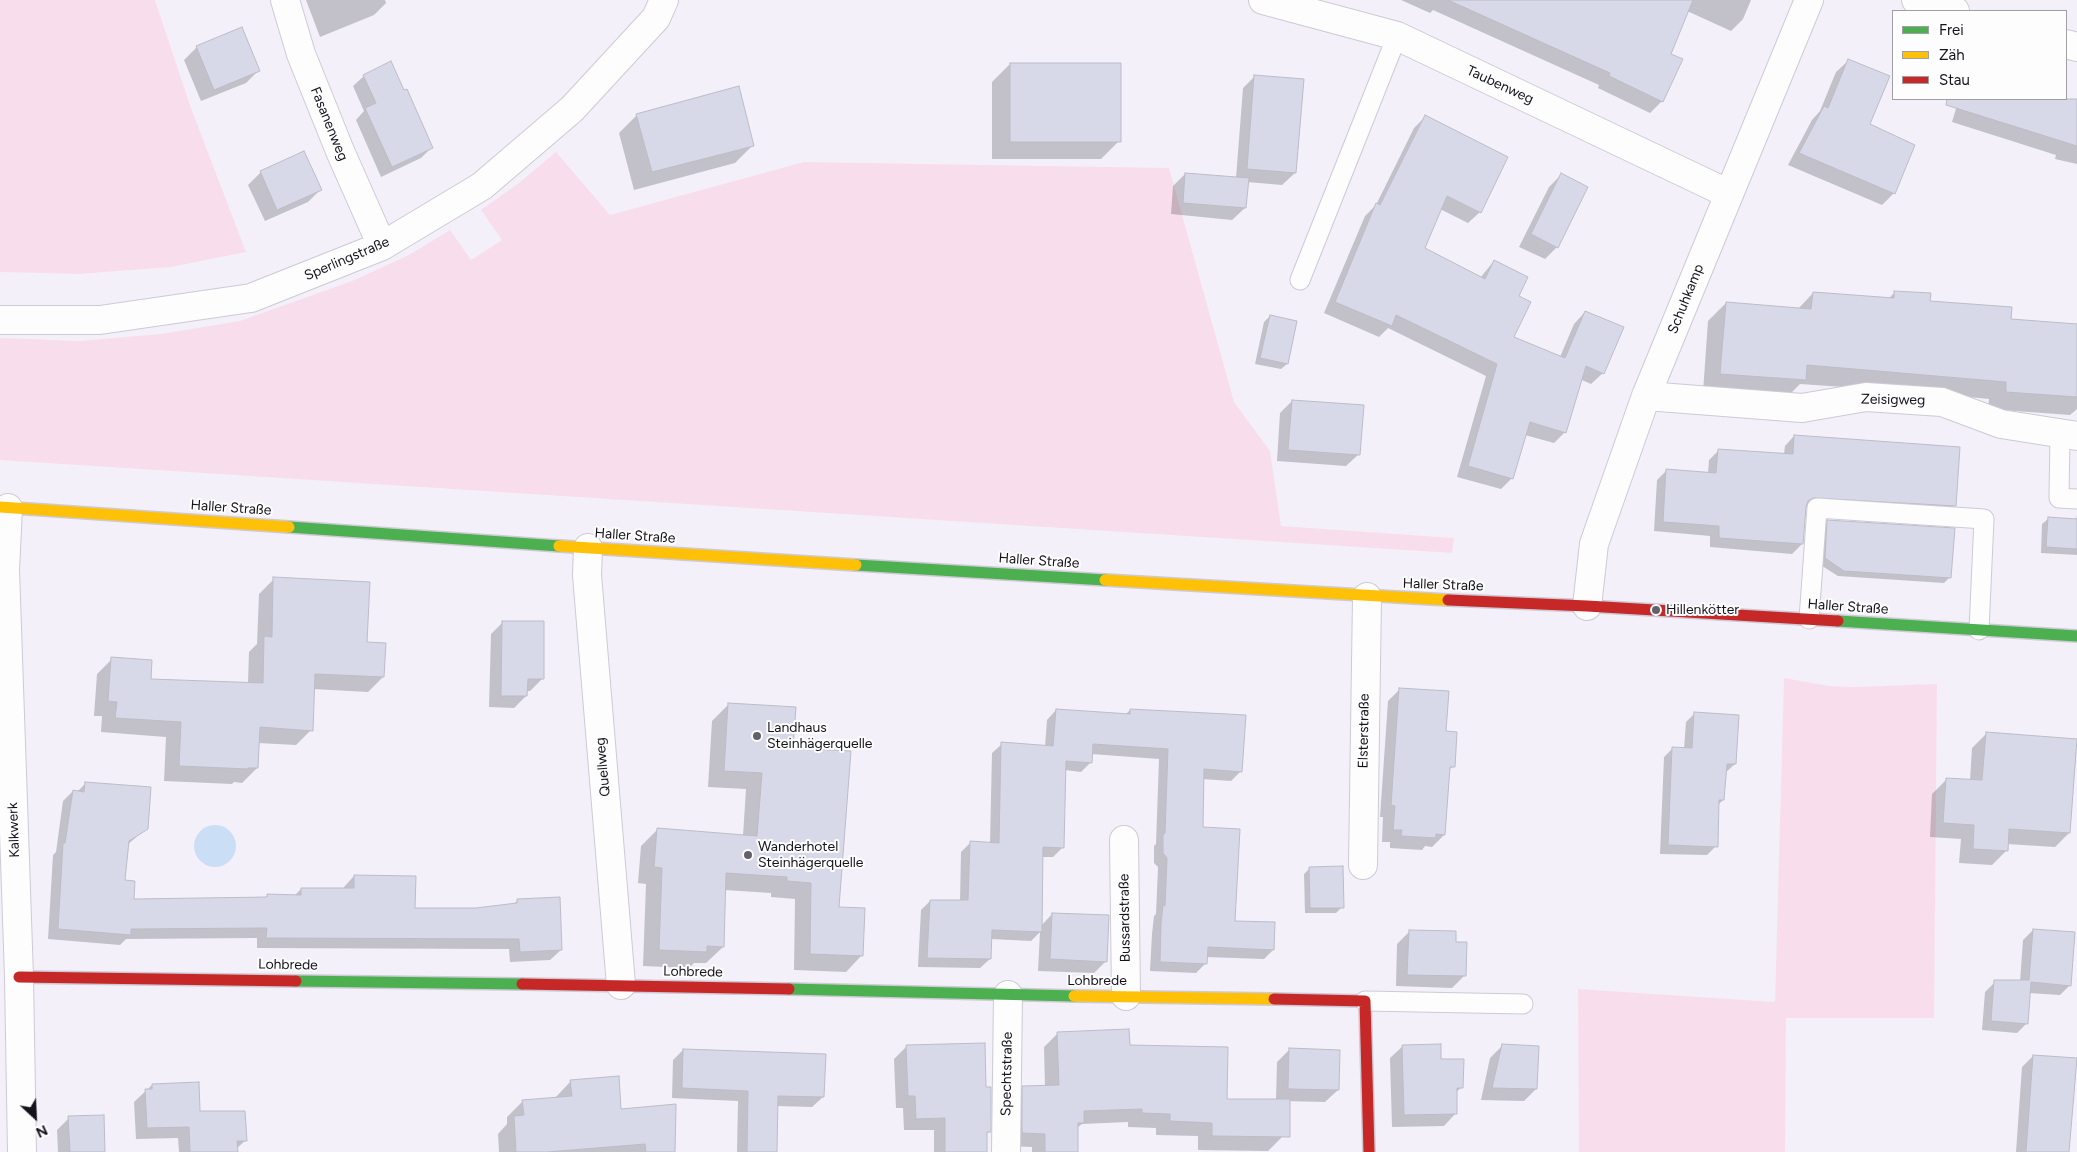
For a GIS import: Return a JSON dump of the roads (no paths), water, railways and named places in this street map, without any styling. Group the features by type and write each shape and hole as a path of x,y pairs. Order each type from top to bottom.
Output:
{"main road":[{"name":"Haller Straße","path":"4,507 588,548 1367,597 1588,606 2077,636"},
{"name":"Lohbrede","path":"20,977 621,985 1008,995 1365,1001"},
{"path":"1365,1001 1369,1152"}],"street":[{"name":"Fasanenweg","path":"285,0 301,54 340,151 382,246"},
{"name":"Sperlingstraße","path":"0,320 100,320 251,298 382,246 482,186 572,109 656,18 664,0"},
{"name":"Taubenweg","path":"1263,0 1397,36 1729,194"},
{"name":"Schuhkamp","path":"1588,606 1594,544 1646,396 1809,0"},
{"path":"1916,0 1951,10"},
{"name":"Zeisigweg","path":"1646,396 1802,408 1866,397 1942,402 2001,424 2069,435"},
{"name":"Kalkwerk","path":"4,507 20,977 22,1152"},
{"name":"Quellweg","path":"588,548 587,575 621,985"},
{"name":"Elsterstraße","path":"1363,865 1367,597"},
{"name":"Bussardstraße","path":"1124,840 1126,996"},
{"name":"Spechtstraße","path":"1006,1152 1008,995"}],"lane":[{"path":"1300,280 1397,36"},
{"path":"2069,435 2059,498 2077,499"},
{"path":"1809,619 1817,508 1984,519 1979,630"},
{"path":"1365,1001 1523,1004"}],"water":[{"path":"219,825 227,828 233,834 236,846 233,858 227,864 211,867 203,864 197,858 194,842 197,834 203,828"}],"place":[{"name":"Hillenkötter","path":"1656,610"},
{"name":"Landhaus Steinhägerquelle","path":"757,736"},
{"name":"Wanderhotel Steinhägerquelle","path":"748,855"}]}
